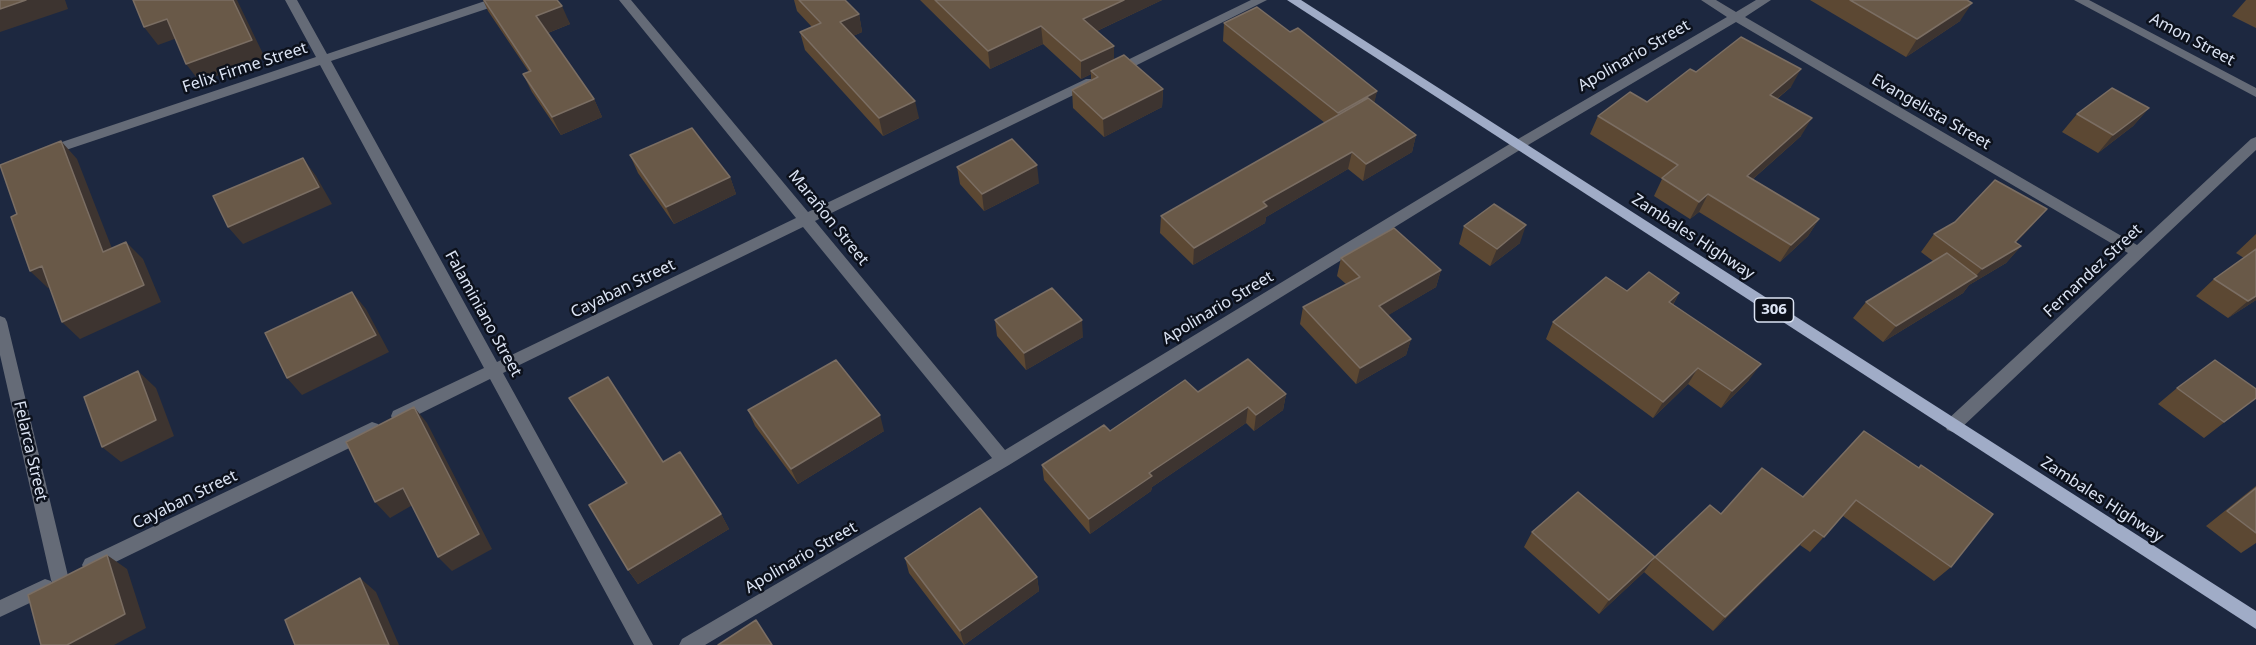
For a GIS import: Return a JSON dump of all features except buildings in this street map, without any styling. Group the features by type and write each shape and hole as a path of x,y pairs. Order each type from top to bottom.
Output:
{"main road":[{"name":"Zambales Highway","path":"1293,0 2256,621"}],"street":[{"name":"Falaminiano Street","path":"291,0 644,645"},
{"name":"Felix Firme Street","path":"33,156 500,0"},
{"name":"Marañon Street","path":"625,0 1003,460"},
{"name":"Cayaban Street","path":"0,609 1261,0"},
{"name":"Evangelista Street","path":"1707,0 2139,253"},
{"name":"Apolinario Street","path":"688,645 1003,460 1518,145 1765,0"},
{"name":"Amon Street","path":"2080,0 2256,93"},
{"name":"Fernandez Street","path":"1953,426 2256,142"},
{"name":"Felarca Street","path":"0,322 71,575"}]}
